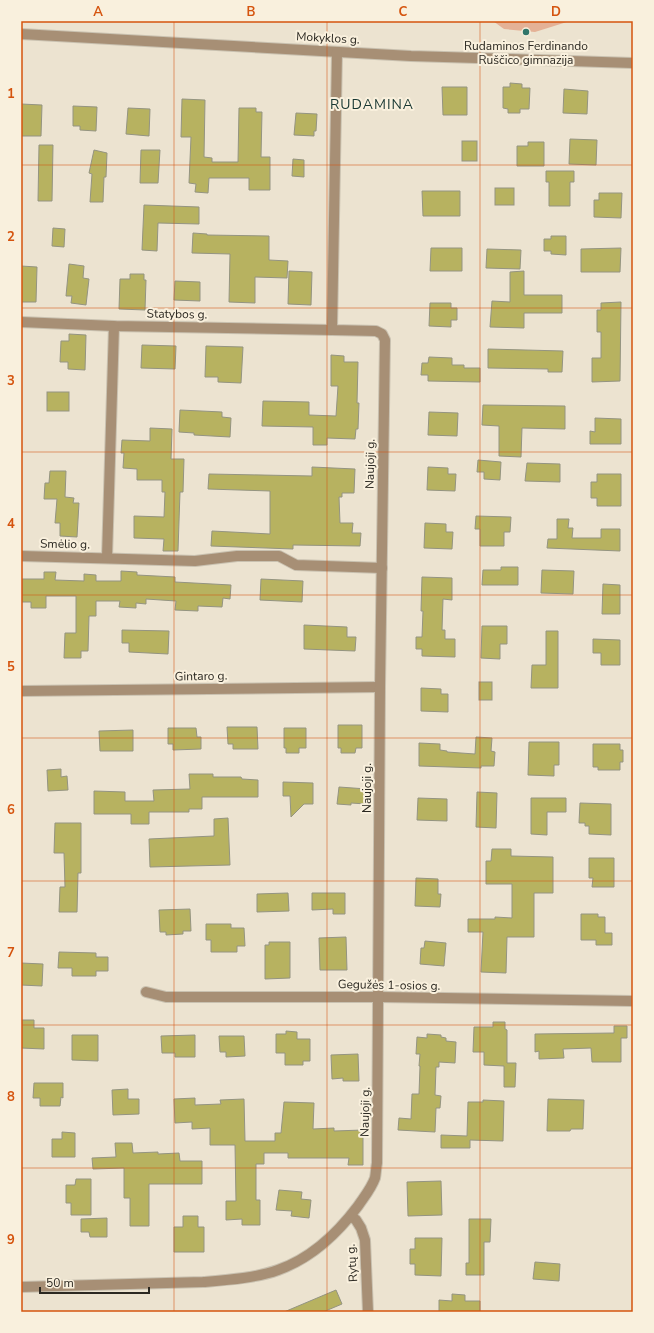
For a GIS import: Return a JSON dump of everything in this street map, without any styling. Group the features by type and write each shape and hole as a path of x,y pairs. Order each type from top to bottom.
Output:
{"street":[{"name":"Mokyklos g.","path":"21,34 337,52 633,63"},
{"path":"332,330 337,52"},
{"name":"Statybos g.","path":"21,322 114,326 332,330"},
{"path":"107,558 114,326"},
{"name":"Naujoji g.","path":"21,1287 40,1288 203,1282 277,1271 295,1263 315,1251 334,1235 351,1216 368,1192 374,1178 377,1163 380,687 385,340 379,332 332,330"},
{"name":"Smėlio g.","path":"21,556 195,561 237,556 279,556 296,565 382,568"},
{"name":"Gintaro g.","path":"21,690 380,687"},
{"name":"Gegužės 1-osios g.","path":"146,992 166,997 379,997 633,1001"},
{"name":"Rytų g.","path":"351,1216 356,1220 361,1228 365,1240 368,1312"}],"shaded area":[{"path":"493,21 570,21 535,32 504,29"}],"building":[{"path":"510,83 522,84 522,88 530,88 529,109 520,109 520,113 508,113 508,109 503,108 503,87 510,87"},
{"path":"442,87 467,87 467,115 443,115"},
{"path":"564,89 588,91 587,114 563,113"},
{"path":"182,99 205,100 204,157 212,158 212,162 238,162 239,108 256,108 256,112 262,112 261,157 270,157 270,190 249,190 249,178 209,178 208,193 195,192 196,184 189,183 191,137 181,137"},
{"path":"21,104 42,105 41,136 21,136"},
{"path":"73,106 97,107 96,131 80,130 80,126 73,126"},
{"path":"128,108 150,109 149,136 126,134"},
{"path":"296,113 317,114 316,131 314,131 314,136 294,135"},
{"path":"570,139 597,140 596,165 569,164"},
{"path":"462,141 477,141 477,161 462,161"},
{"path":"528,142 544,142 544,166 517,166 517,146 528,146"},
{"path":"39,145 53,145 52,201 38,201"},
{"path":"94,150 107,153 103,202 90,202 92,174 89,173"},
{"path":"141,150 160,150 158,183 140,183"},
{"path":"293,159 304,160 304,177 292,176"},
{"path":"546,171 574,171 574,182 570,182 570,206 549,206 549,182 546,182"},
{"path":"495,188 514,188 514,205 495,205"},
{"path":"422,191 460,191 460,216 423,216"},
{"path":"599,193 622,193 621,218 594,217 594,200 599,200"},
{"path":"144,205 199,207 199,224 158,223 157,251 142,250"},
{"path":"53,228 65,229 64,247 52,246"},
{"path":"193,233 207,235 269,236 269,260 288,261 287,278 255,277 255,303 229,302 230,254 192,253"},
{"path":"551,236 566,236 566,255 551,254 551,251 544,251 544,239 551,239"},
{"path":"431,248 462,248 462,271 430,271"},
{"path":"621,248 620,272 581,272 581,249"},
{"path":"487,249 521,250 520,269 486,268"},
{"path":"69,264 84,266 83,278 89,279 86,305 71,303 72,296 66,296"},
{"path":"21,266 37,267 36,302 21,302"},
{"path":"289,271 312,272 311,305 288,304"},
{"path":"524,271 524,295 562,295 562,313 524,313 524,328 490,327 492,301 510,302 510,272"},
{"path":"130,274 144,274 144,280 146,280 145,310 119,309 120,279 130,279"},
{"path":"175,281 200,282 200,301 174,300"},
{"path":"621,302 620,381 592,382 592,358 601,358 601,332 597,332 597,310 601,310 601,303"},
{"path":"430,303 451,303 451,308 457,308 457,320 451,320 451,327 429,326"},
{"path":"69,334 86,335 85,370 68,369 68,362 60,362 61,341 69,341"},
{"path":"142,345 176,346 175,369 141,368"},
{"path":"206,346 243,347 241,383 218,382 218,377 205,377"},
{"path":"488,349 563,351 562,372 548,372 548,369 488,368"},
{"path":"331,355 344,356 344,362 358,362 358,429 356,429 355,439 327,438 327,445 313,445 313,427 262,426 263,401 309,402 309,415 336,416 338,386 331,386"},
{"path":"429,357 452,358 452,365 464,365 464,368 480,368 480,382 428,381 428,375 421,375 422,363 428,363"},
{"path":"47,392 69,392 69,411 47,411"},
{"path":"483,405 565,406 565,429 522,428 521,457 499,456 499,426 482,425"},
{"path":"180,410 222,412 222,417 231,418 230,437 194,435 194,433 179,432"},
{"path":"429,412 458,413 457,436 428,435"},
{"path":"595,418 621,419 621,444 590,444 590,431 595,432"},
{"path":"150,428 172,429 171,459 184,459 183,492 180,492 178,551 163,551 164,539 134,538 134,516 164,517 165,492 162,492 162,480 137,480 137,469 123,468 124,453 121,453 122,440 150,441"},
{"path":"478,460 501,462 500,480 484,479 484,472 477,472"},
{"path":"527,463 560,464 560,482 525,481"},
{"path":"312,467 355,469 354,493 342,493 342,497 339,497 340,523 353,523 352,533 361,533 360,546 293,545 293,549 211,546 212,531 270,534 270,491 208,489 209,474 312,476"},
{"path":"428,467 448,468 448,474 456,474 455,491 427,490"},
{"path":"50,471 66,471 65,497 74,498 73,503 79,503 77,537 60,536 60,523 55,523 57,499 44,499 45,483 49,483"},
{"path":"597,474 621,474 621,506 597,506 597,498 591,498 591,482 597,482"},
{"path":"476,516 511,517 510,532 504,532 504,546 480,546 480,529 475,529"},
{"path":"557,519 569,519 568,528 573,528 572,538 601,538 601,529 620,529 620,551 547,548 548,539 557,539"},
{"path":"425,523 446,524 446,532 453,532 452,549 424,548"},
{"path":"501,567 518,567 518,585 482,585 483,570 501,570"},
{"path":"542,570 574,571 573,594 541,593"},
{"path":"121,571 137,572 137,575 175,577 175,582 231,585 230,599 223,598 222,607 198,606 198,611 175,610 176,601 146,599 146,604 136,603 136,608 119,607 120,601 96,601 96,616 89,616 88,651 81,651 81,658 64,658 65,633 76,633 76,596 46,596 46,608 31,608 31,602 22,602 22,579 44,579 44,572 56,572 55,580 84,581 84,574 96,575 96,581 121,581"},
{"path":"422,577 452,578 452,600 443,599 442,630 445,630 445,639 455,639 455,657 422,656 422,649 416,649 416,637 422,637"},
{"path":"261,579 303,581 302,602 260,600"},
{"path":"603,584 620,585 620,614 602,614"},
{"path":"304,625 347,627 347,637 356,637 355,651 304,649"},
{"path":"482,626 507,626 507,644 500,644 500,659 481,658"},
{"path":"122,630 169,631 168,654 129,652 129,643 122,643"},
{"path":"546,631 558,631 558,688 531,688 532,665 546,665"},
{"path":"593,639 620,640 620,665 601,665 601,653 593,653"},
{"path":"479,682 492,682 492,700 479,700"},
{"path":"421,688 441,689 441,694 448,694 448,712 421,711"},
{"path":"338,725 362,725 362,748 356,748 355,753 341,753 341,748 338,748"},
{"path":"227,727 257,727 258,749 233,749 233,744 228,744"},
{"path":"168,728 196,728 197,737 201,737 201,749 173,750 173,744 168,744"},
{"path":"284,728 306,728 306,748 299,748 299,753 286,753 286,748 284,748"},
{"path":"133,730 133,751 100,751 99,731"},
{"path":"476,737 492,738 491,751 495,752 494,766 481,766 481,768 419,766 419,743 440,744 440,750 447,752 475,754"},
{"path":"529,742 559,742 559,765 554,765 554,776 528,775"},
{"path":"593,744 620,744 620,750 623,750 623,762 620,762 620,770 598,770 598,767 593,767"},
{"path":"61,769 61,777 67,776 68,790 48,791 47,770"},
{"path":"189,774 213,774 213,777 241,777 242,779 258,780 258,797 202,797 202,809 189,809 189,812 149,812 149,824 131,824 131,814 94,814 94,791 125,792 125,801 154,801 153,790 190,789"},
{"path":"283,782 313,783 313,804 304,804 291,817 290,796 283,796"},
{"path":"339,787 367,789 366,804 337,804"},
{"path":"477,792 497,793 496,828 476,827"},
{"path":"418,798 447,799 447,821 417,820"},
{"path":"531,798 566,798 566,812 547,812 547,835 531,834"},
{"path":"580,803 611,804 611,835 589,834 589,826 585,826 585,823 579,823"},
{"path":"228,818 230,865 150,867 149,839 214,836 214,819"},
{"path":"55,823 81,823 81,873 78,873 77,912 59,912 60,887 65,887 64,853 54,853"},
{"path":"492,849 511,849 511,856 553,857 553,893 534,893 534,937 507,937 506,973 481,972 483,932 468,932 468,919 495,919 495,917 512,918 512,884 486,884 486,861 491,861"},
{"path":"589,858 614,858 614,887 592,887 593,878 589,878"},
{"path":"416,878 438,879 438,894 441,894 440,907 415,906"},
{"path":"288,893 289,911 257,912 257,894"},
{"path":"312,893 345,893 345,914 333,914 333,909 312,910"},
{"path":"190,909 191,931 183,931 183,934 166,935 166,932 160,932 159,910"},
{"path":"581,914 598,914 598,917 605,917 605,933 612,933 612,945 596,945 596,940 581,940"},
{"path":"206,924 231,924 231,928 244,928 245,946 237,946 237,952 211,952 211,940 206,940"},
{"path":"346,937 347,970 320,970 319,938"},
{"path":"425,941 446,943 444,966 420,964 421,948 424,948"},
{"path":"269,942 290,942 290,978 265,979 265,945 269,945"},
{"path":"59,952 96,953 96,957 108,957 108,971 96,971 96,976 72,976 72,968 58,968"},
{"path":"21,963 43,964 42,986 21,985"},
{"path":"22,1020 34,1020 34,1028 44,1028 44,1049 21,1048"},
{"path":"493,1022 505,1022 505,1029 507,1030 507,1063 516,1063 515,1087 504,1087 504,1066 484,1065 484,1052 473,1052 474,1027 493,1027"},
{"path":"614,1026 627,1026 627,1038 621,1038 621,1062 592,1062 591,1048 563,1049 564,1058 539,1059 539,1051 535,1052 535,1034 614,1033"},
{"path":"286,1031 297,1032 297,1039 310,1039 310,1061 303,1061 303,1065 285,1065 285,1053 276,1053 276,1034 286,1034"},
{"path":"427,1034 441,1035 441,1037 446,1038 446,1041 456,1042 455,1063 439,1062 439,1067 436,1067 435,1095 441,1096 440,1108 436,1108 435,1132 398,1130 399,1118 411,1119 412,1094 419,1094 420,1054 416,1054 417,1037 427,1038"},
{"path":"72,1035 98,1035 98,1061 72,1060"},
{"path":"195,1035 195,1057 175,1057 175,1053 162,1053 161,1036"},
{"path":"219,1036 244,1036 245,1056 226,1057 226,1052 220,1052"},
{"path":"358,1054 359,1081 343,1081 343,1078 332,1079 331,1055"},
{"path":"34,1083 63,1083 63,1098 61,1097 60,1106 40,1106 40,1098 33,1098"},
{"path":"128,1089 128,1099 139,1099 139,1114 113,1115 112,1090"},
{"path":"195,1098 195,1105 221,1104 220,1100 244,1099 245,1141 275,1141 275,1133 281,1133 284,1102 314,1103 313,1129 334,1128 334,1131 363,1130 363,1165 348,1165 349,1158 288,1158 288,1153 264,1153 264,1164 256,1164 256,1200 260,1200 260,1225 242,1225 242,1219 226,1220 226,1201 236,1201 235,1145 210,1145 210,1128 192,1129 192,1122 175,1123 174,1099"},
{"path":"548,1099 584,1100 583,1129 571,1129 570,1131 547,1131"},
{"path":"483,1100 504,1101 503,1141 470,1140 470,1148 441,1148 441,1135 467,1136 468,1102 483,1102"},
{"path":"62,1132 75,1133 75,1157 52,1157 52,1139 62,1139"},
{"path":"115,1143 132,1143 133,1153 179,1153 180,1161 202,1161 202,1184 149,1184 149,1226 130,1226 130,1198 124,1198 124,1168 93,1169 92,1158 116,1157"},
{"path":"76,1179 91,1179 91,1215 71,1215 71,1203 66,1203 66,1185 75,1185"},
{"path":"441,1181 442,1215 408,1216 407,1182"},
{"path":"279,1190 302,1192 301,1199 311,1200 309,1218 291,1216 292,1211 276,1210"},
{"path":"183,1216 198,1216 198,1227 204,1227 204,1252 174,1252 174,1227 183,1227"},
{"path":"107,1218 107,1237 90,1237 89,1232 81,1232 81,1219"},
{"path":"469,1219 491,1219 490,1242 484,1242 484,1275 466,1275 466,1263 469,1263"},
{"path":"415,1238 442,1238 441,1276 415,1275 415,1264 410,1264 410,1249 415,1249"},
{"path":"535,1262 560,1264 559,1281 533,1279"},
{"path":"336,1290 342,1304 323,1312 284,1312"},
{"path":"452,1294 465,1295 465,1301 480,1301 480,1312 439,1312 439,1300 452,1301"}],"place":[{"name":"Rudaminos Ferdinando Ruščico gimnazija","path":"526,32"}],"district":[{"name":"RUDAMINA","path":"372,104"}]}
